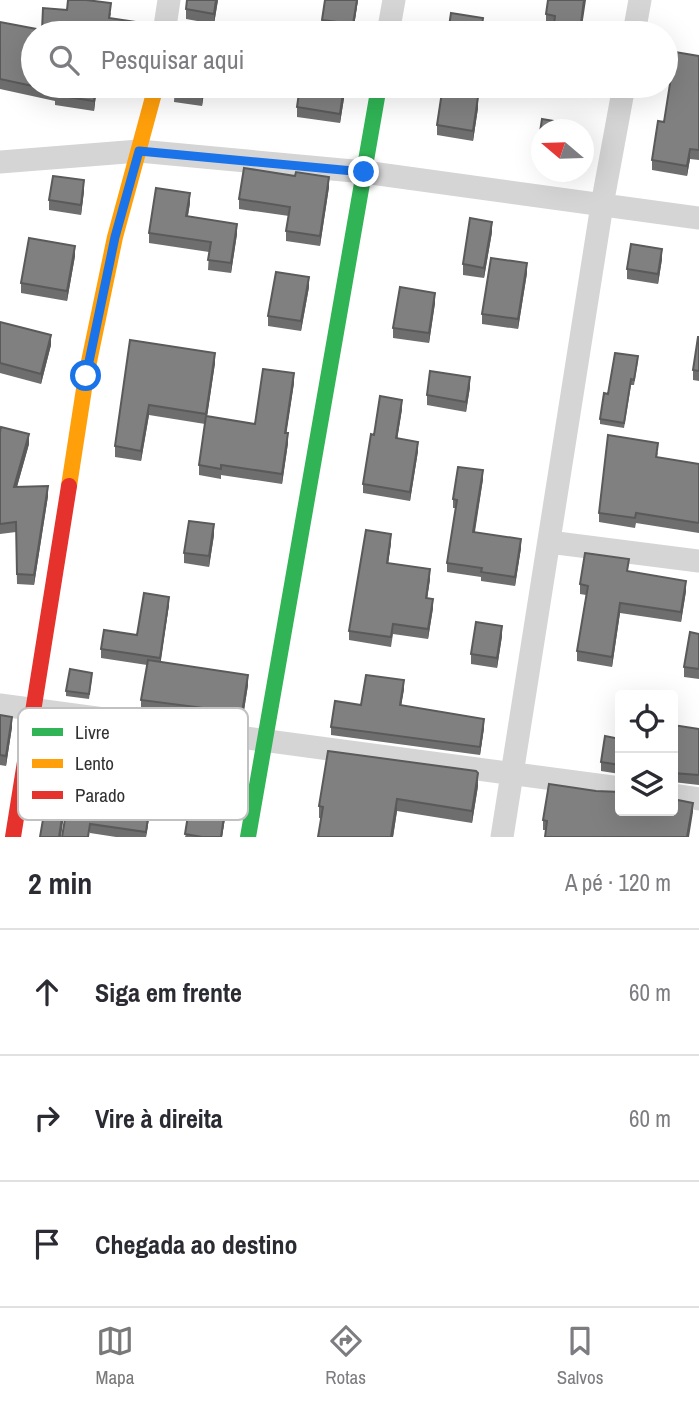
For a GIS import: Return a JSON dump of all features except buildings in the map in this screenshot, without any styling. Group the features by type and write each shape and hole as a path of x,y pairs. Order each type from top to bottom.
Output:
{"street":[{"path":"166,21 169,0"},
{"path":"390,21 394,0"},
{"path":"636,21 640,0"},
{"path":"0,705 34,708 86,376 115,237 153,98"},
{"path":"248,837 377,98"},
{"path":"502,837 602,205 622,98"},
{"path":"0,162 139,151 364,172 699,218"},
{"path":"549,542 699,561"},
{"path":"248,740 615,788"},
{"path":"678,796 699,799"},
{"path":"13,837 18,806"}],"traffic: fast":[{"path":"248,837 377,98"}],"traffic: slow":[{"path":"69,486 86,376 115,237 153,98"}],"traffic: jam":[{"path":"34,708 69,486"},
{"path":"13,837 18,806"}],"route":[{"path":"86,376 115,237 139,151 364,172"}]}
